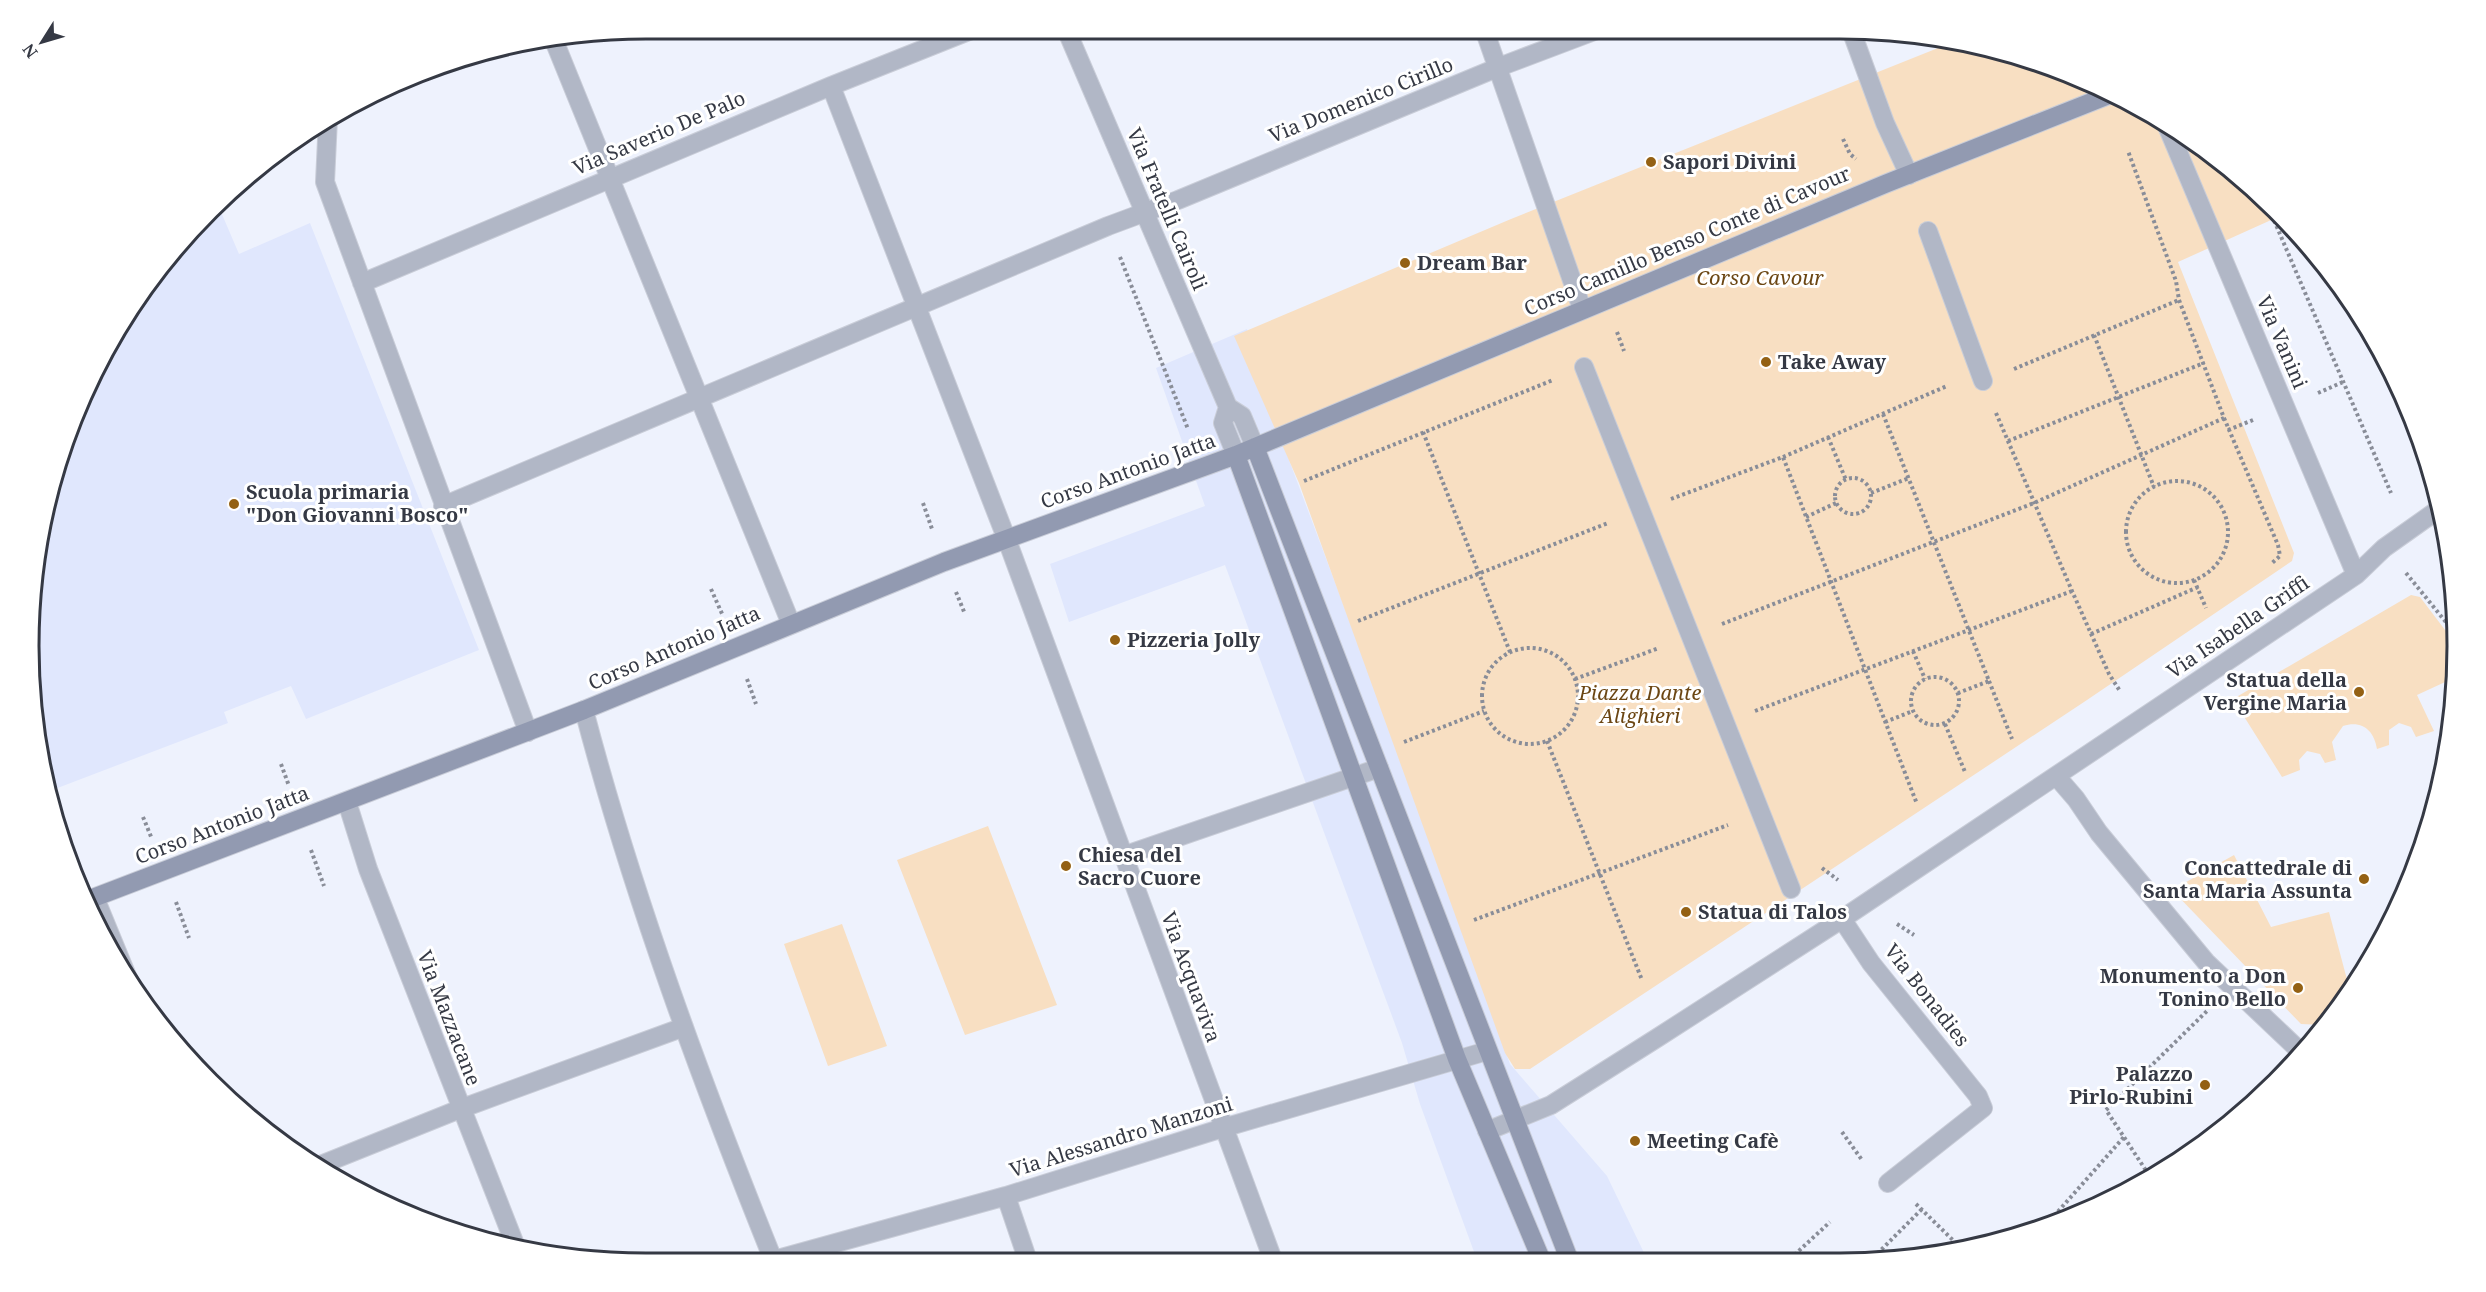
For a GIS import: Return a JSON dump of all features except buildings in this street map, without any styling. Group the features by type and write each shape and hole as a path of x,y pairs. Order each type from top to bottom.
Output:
{"main road":[{"name":"Corso Camillo Benso Conte di Cavour","path":"1280,436 1582,309 2100,98"},
{"name":"Corso Antonio Jatta","path":"94,897 528,732 791,624 1007,540 1236,455 1280,436"},
{"path":"1256,447 1567,1253"},
{"path":"1236,455 1457,1059 1538,1253"}],"street":[{"name":"Via Saverio De Palo","path":"362,283 831,86 950,39"},
{"name":"Via Fratelli Cairoli","path":"1070,39 1228,407"},
{"path":"1488,39 1582,309"},
{"name":"Via Domenico Cirillo","path":"443,506 1143,211 1178,200 1499,67 1573,39"},
{"path":"1854,39 1885,123 1909,175"},
{"path":"556,46 791,624"},
{"name":"Via Acquaviva","path":"831,86 1007,540 1270,1253"},
{"path":"327,129 325,182 443,506 509,674 528,732"},
{"name":"Via Vanini","path":"2172,138 2356,575"},
{"path":"1928,231 1981,377"},
{"path":"1584,367 1791,889"},
{"path":"1236,455 1223,423 1228,407 1242,416 1256,447"},
{"name":"Via Isabella Griffi","path":"2057,777 2238,652 2356,575 2384,548 2432,514"},
{"path":"584,710 600,771 684,1027 769,1253"},
{"path":"1123,856 1379,768"},
{"path":"1487,1131 1551,1105 1842,919 2057,777 2076,799 2099,833 2206,962 2295,1047"},
{"name":"Via Mazzacane","path":"347,802 368,869 512,1237"},
{"name":"Via Bonadies","path":"1842,919 1871,963 1978,1096 1983,1108 1888,1183"},
{"path":"327,1162 460,1109 684,1027"},
{"name":"Via Alessandro Manzoni","path":"801,1253 1006,1196 1223,1128 1488,1051"},
{"path":"1006,1196 1025,1253"}],"path":[{"path":"2128,151 2176,281 2179,300 2224,418 2278,545 2280,556 2272,563"},
{"path":"2274,222 2391,493"},
{"path":"1108,226 1189,432"},
{"path":"1354,622 1783,457 1882,414 2094,335 2179,300"},
{"path":"2094,335 2154,488"},
{"path":"2008,441 2204,363"},
{"path":"1299,483 1563,376"},
{"path":"1981,377 2109,674"},
{"path":"1882,414 2012,739"},
{"path":"1575,679 2034,503 2224,418"},
{"path":"1423,432 1510,652"},
{"path":"1828,437 1846,480"},
{"path":"1783,457 1917,804"},
{"path":"1871,493 1908,478"},
{"path":"1846,480 1861,480 1871,493 1869,503 1858,513 1848,513 1836,503 1838,486 1846,480"},
{"path":"2181,481 2198,485 2212,495 2223,509 2227,526 2227,542 2222,557 2212,569 2194,579 2182,583 2167,582 2152,577 2131,552 2127,535 2128,518 2136,502 2154,488 2181,481"},
{"path":"1806,517 1836,503"},
{"path":"2384,548 2446,623"},
{"path":"2194,579 2206,608"},
{"path":"2091,634 2198,587"},
{"path":"1725,722 2072,591"},
{"path":"1533,648 1555,654 1567,665 1575,679 1578,693 1576,708 1570,722 1560,734 1547,741 1532,744 1509,739 1491,725 1484,711 1481,697 1488,670 1510,652 1533,648"},
{"path":"1913,651 1925,679"},
{"path":"1933,677 1948,681 1958,693 1959,708 1945,724 1930,725 1923,722 1913,711 1911,704 1914,689 1925,679 1933,677"},
{"path":"1958,693 1989,681"},
{"path":"1401,743 1484,711"},
{"path":"1885,722 1913,711"},
{"path":"1945,724 1965,772"},
{"path":"1547,741 1642,980"},
{"path":"1470,922 1760,813"},
{"path":"2146,1170 2106,1110 2149,1065 2232,987"},
{"path":"1842,1132 1865,1164"},
{"path":"2057,1213 2124,1137"},
{"path":"1879,1252 1922,1209"},
{"path":"1796,1253 1830,1222"}],"shaded area":[{"name":"Scuola primaria \"Don Giovanni Bosco\"","path":"221,213 239,254 310,223 479,650 306,719 291,686 224,712 228,723 57,788 44,725 39,646 40,606 51,528 71,451 85,414 120,342 141,309 164,276"},
{"path":"1247,329 1280,436 1386,718 1510,1064 1607,1176 1644,1253 1474,1253 1420,1104 1402,1043 1225,565 1069,622 1050,564 1205,506 1156,368"}],"green space":[{"name":"Piazza Dante Alighieri","path":"1939,48 1997,60 2072,85 2144,120 2177,141 2210,164 2272,220 2178,262 2294,553 2292,561 2087,700 1530,1069 1515,1069 1505,1053 1299,483 1234,336 1511,219"},
{"path":"2411,595 2420,597 2447,632 2446,682 2417,695 2434,731 2416,737 2411,727 2399,723 2389,730 2389,745 2377,749 2373,737 2366,728 2356,724 2343,726 2332,742 2336,760 2325,763 2320,754 2307,751 2299,760 2300,770 2282,777 2233,699"},
{"path":"988,826 1057,1005 965,1035 897,860"},
{"path":"2234,855 2271,927 2329,912 2347,980 2315,1025 2301,1024 2172,890"},
{"path":"842,924 887,1046 828,1066 784,944"}],"place":[{"name":"Sapori Divini","path":"1651,162"},
{"name":"Dream Bar","path":"1405,263"},
{"name":"Take Away","path":"1766,362"},
{"name":"Scuola primaria \"Don Giovanni Bosco\"","path":"234,504"},
{"name":"Pizzeria Jolly","path":"1115,640"},
{"name":"Statua della Vergine Maria","path":"2359,692"},
{"name":"Chiesa del Sacro Cuore","path":"1066,866"},
{"name":"Concattedrale di Santa Maria Assunta","path":"2364,879"},
{"name":"Statua di Talos","path":"1686,912"},
{"name":"Monumento a Don Tonino Bello","path":"2298,988"},
{"name":"Palazzo Pirlo-Rubini","path":"2205,1085"},
{"name":"Meeting Cafè","path":"1635,1141"}],"park label":[{"name":"Corso Cavour","path":"1760,278"}]}
